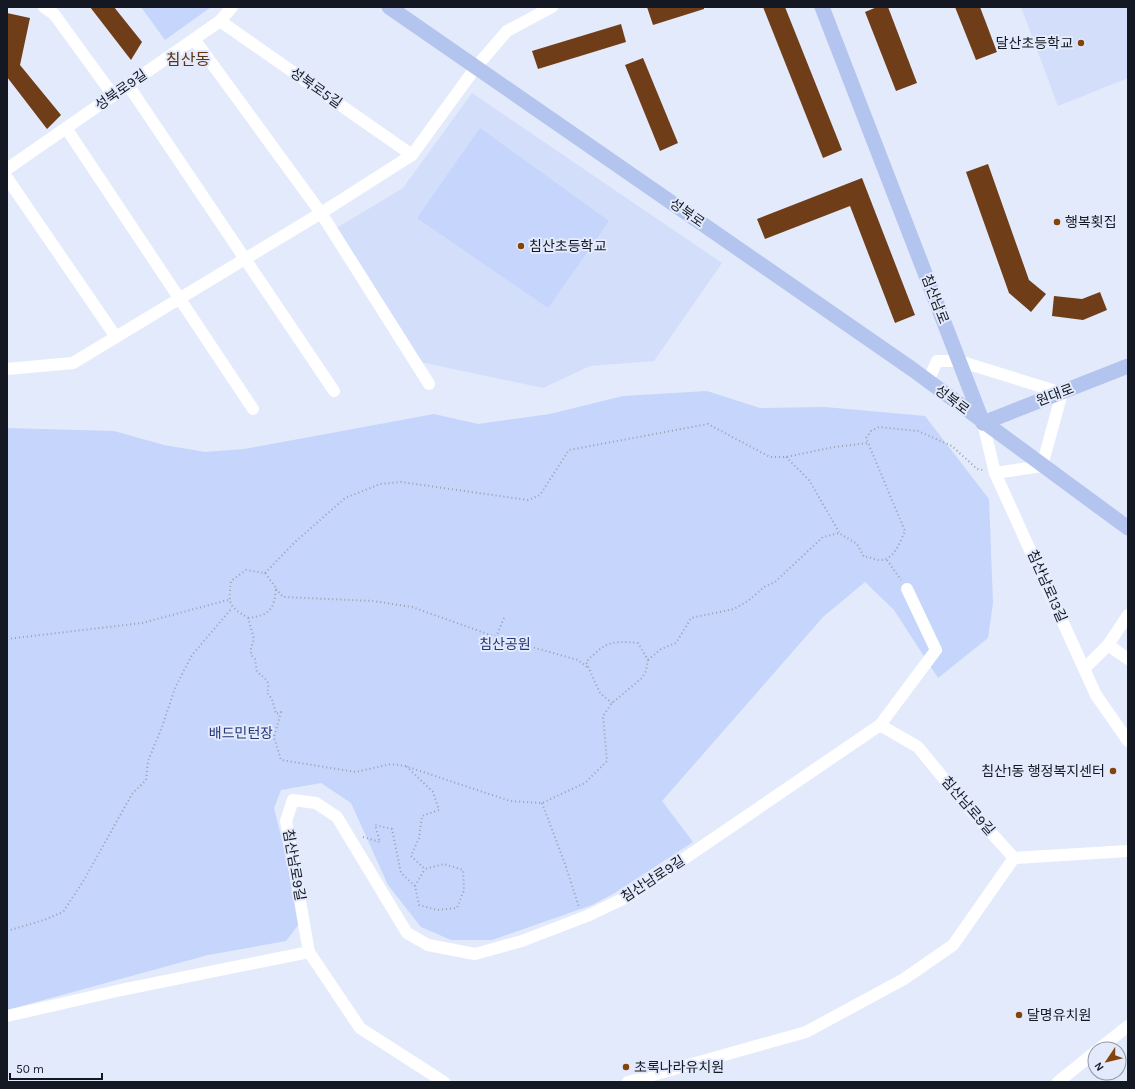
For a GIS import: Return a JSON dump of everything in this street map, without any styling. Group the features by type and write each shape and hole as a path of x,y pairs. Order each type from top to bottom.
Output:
{"main road":[{"name":"성북로","path":"389,7 928,382 983,423"},
{"name":"침산남로","path":"822,7 983,423"},
{"name":"원대로","path":"983,423 1128,366"},
{"path":"983,423 1128,528"}],"street":[{"path":"44,7 54,14 113,95"},
{"name":"성북로9길","path":"7,169 220,21 232,7"},
{"path":"7,369 72,363 321,213 412,155 476,67 507,31 552,7"},
{"name":"성북로5길","path":"220,21 412,155"},
{"path":"194,39 321,213 428,384"},
{"path":"128,85 334,391"},
{"path":"66,128 253,409"},
{"path":"7,178 116,337"},
{"path":"928,382 937,361 959,362 1062,393 1042,466 996,473"},
{"name":"침산남로13길","path":"983,423 996,473 1084,669 1096,695 1128,741"},
{"path":"880,725 936,650 907,589"},
{"path":"1084,669 1108,645 1128,615"},
{"path":"1108,645 1128,659"},
{"name":"침산남로9길","path":"309,952 286,822 293,800 316,803 337,817 407,932 428,945 475,954 522,941 582,917 631,895 880,725 918,747 958,796 1014,858"},
{"path":"628,1082 806,1032 904,979 953,945 1014,858 1128,851"},
{"path":"7,1016 121,990 309,952 360,1028 444,1082"},
{"path":"1109,1041 1128,1026"},
{"path":"1058,1082 1087,1058"}],"path":[{"path":"265,573 294,543 345,498 380,484 401,482 528,500 540,495 569,450 708,424 770,456 786,457 842,445 868,443"},
{"path":"786,457 809,480 839,533 856,544 864,556 870,556 878,561 887,560 894,552 905,531 866,438 871,431 879,427 918,431 952,446 978,469 996,473"},
{"path":"248,618 254,639 251,648 251,655 255,659 257,672 267,680 270,686 267,693 272,700 276,714 281,712 274,737 281,760 356,772 391,764 405,766 510,800 542,803 585,783 607,761 603,716 612,703 642,678 646,671 648,660 660,649 676,643 691,618 734,609 748,601 764,587 775,582 823,537 839,533"},
{"path":"887,560 907,589"},
{"path":"276,588 275,604 264,616 248,618 232,608 228,600 231,581 246,570 265,573 283,597 373,601 412,607 496,637 578,660 589,669"},
{"path":"7,639 142,623 228,600"},
{"path":"7,931 44,920 62,912 84,880 132,794 146,780 148,761 162,727 175,688 192,655 232,608"},
{"path":"496,637 504,618"},
{"path":"612,703 600,693 586,662 600,648 618,641 638,643 648,660"},
{"path":"405,766 433,792 439,810 422,816 419,838 411,856 425,869"},
{"path":"542,803 565,864 582,917"},
{"path":"362,844 360,837 380,842 374,825 392,829 401,873 415,886 419,906 437,910 457,908 464,890 463,870 444,864 425,869 415,886"}],"shaded area":[{"name":"달산초등학교","path":"1021,7 1128,7 1128,78 1058,106"},
{"name":"침산초등학교","path":"472,93 722,263 654,361 590,366 543,388 420,362 335,229 403,188"}],"green space":[{"path":"141,7 211,7 165,40"},
{"path":"480,128 609,221 548,308 417,218"},
{"name":"침산공원","path":"707,391 760,408 825,407 925,416 989,499 993,603 988,638 938,678 894,610 865,582 823,617 662,801 693,842 613,894 592,905 492,940 451,940 421,927 388,885 351,803 321,783 281,790 274,808 302,920 286,941 208,955 7,1010 7,428 114,431 164,445 205,452 244,449 434,414 478,424 550,414 623,396"}],"building":[{"path":"90,7 114,7 142,42 131,60"},
{"path":"647,7 704,7 704,9 653,25"},
{"path":"763,7 785,7 842,150 823,158"},
{"path":"877,7 888,7 917,83 896,91 865,12"},
{"path":"955,7 980,7 997,52 976,60"},
{"path":"7,13 30,18 20,65 61,115 47,129 7,77"},
{"path":"621,24 626,42 538,69 532,51"},
{"path":"643,58 678,143 660,151 625,65"},
{"path":"988,164 1029,280 1046,294 1031,312 1009,293 966,172"},
{"path":"862,178 915,315 895,323 850,206 765,239 757,219"},
{"path":"1100,292 1107,310 1083,320 1052,316 1054,296 1082,299"}],"place":[{"name":"달산초등학교","path":"1081,43"},
{"name":"행복횟집","path":"1057,222"},
{"name":"침산초등학교","path":"521,246"},
{"name":"침산1동 행정복지센터","path":"1113,771"},
{"name":"달명유치원","path":"1019,1015"},
{"name":"초록나라유치원","path":"626,1067"}],"district":[{"name":"침산동","path":"188,59"}],"park label":[{"name":"배드민턴장","path":"241,733"}]}
